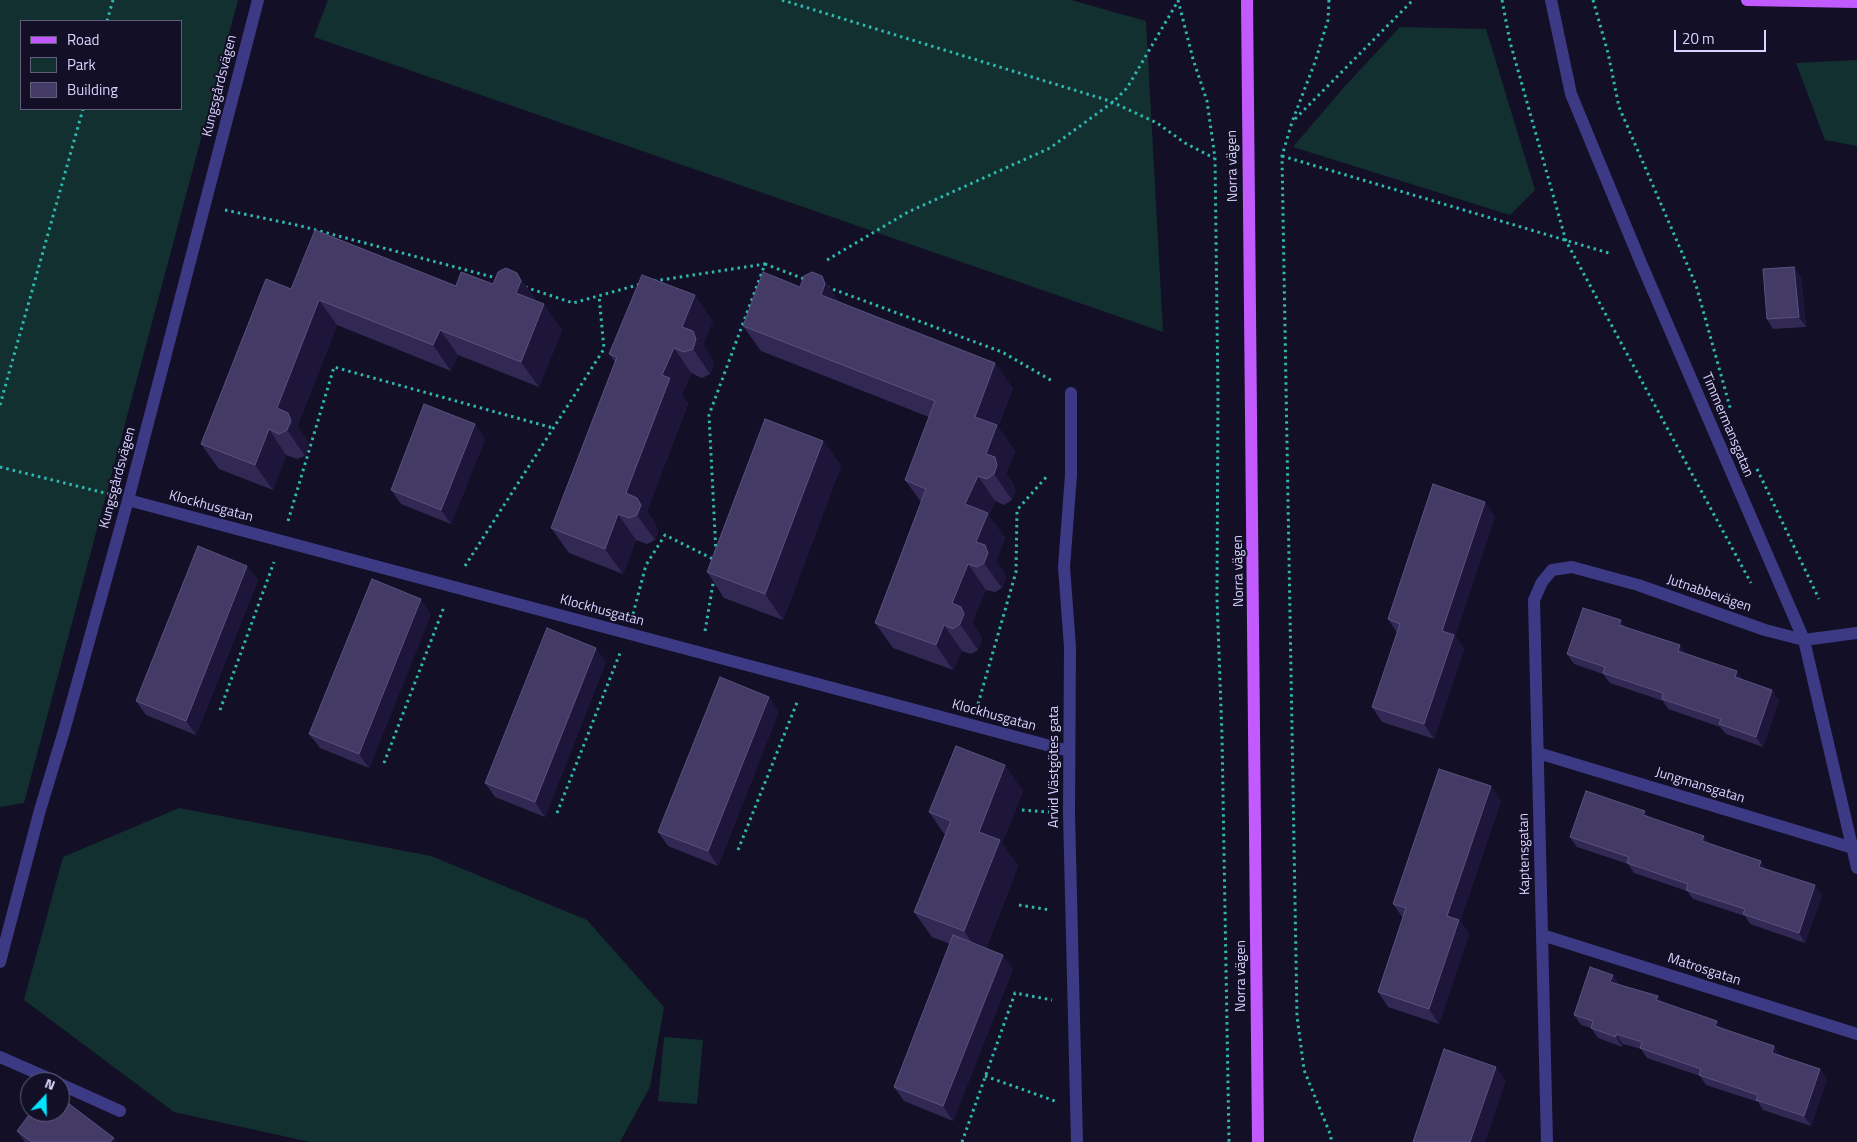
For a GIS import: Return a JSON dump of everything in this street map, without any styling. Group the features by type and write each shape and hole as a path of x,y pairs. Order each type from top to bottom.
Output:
{"main road":[{"name":"Norra vägen","path":"1247,0 1246,96 1255,676 1258,1142"},
{"path":"1747,0 1857,2"}],"street":[{"name":"Kungsgårdsvägen","path":"0,962 40,810 67,721 128,500 258,0"},
{"name":"Timmermansgatan","path":"1551,0 1571,94 1641,263 1804,640 1854,848 1857,868"},
{"name":"Arvid Västgötes gata","path":"1071,393 1071,475 1064,566 1070,647 1069,752 1077,1142"},
{"name":"Klockhusgatan","path":"128,500 1069,752"},
{"name":"Jutnabbevägen","path":"1552,570 1572,567 1638,585 1765,630 1804,640 1857,633"},
{"name":"Kaptensgatan","path":"1547,1142 1534,600 1542,582 1552,570"},
{"name":"Jungmansgatan","path":"1538,753 1854,848"},
{"name":"Matrosgatan","path":"1542,935 1857,1034"},
{"path":"0,1057 33,1072"},
{"path":"70,1088 120,1110"}],"path":[{"path":"107,20 113,0"},
{"path":"782,0 1113,102 1157,123 1185,143 1215,158"},
{"path":"827,260 908,212 1050,148 1113,102 1127,88 1178,0"},
{"path":"1178,0 1193,59 1207,101 1215,158 1218,395 1217,598 1222,746 1229,1142"},
{"path":"1329,0 1326,29 1292,122 1282,156 1297,1016 1304,1070 1331,1136 1331,1142"},
{"path":"1292,122 1413,0"},
{"path":"1502,0 1510,42 1566,240 1751,583"},
{"path":"1594,0 1608,53 1619,107 1696,285 1732,413"},
{"path":"0,405 83,110"},
{"path":"1282,156 1641,263"},
{"path":"205,206 301,226 509,282"},
{"path":"518,285 573,303 646,283 765,264 810,281"},
{"path":"557,812 628,634 646,565 664,535 716,561 709,415 765,264"},
{"path":"820,285 1002,352 1071,393"},
{"path":"384,763 452,586 604,349 599,296"},
{"path":"220,710 282,541 334,367 553,428"},
{"path":"972,726 1016,572 1017,510 1071,451"},
{"path":"0,467 128,500"},
{"path":"1756,467 1819,599"},
{"path":"702,653 715,570"},
{"path":"738,850 805,681"},
{"path":"1019,905 1072,915"},
{"path":"962,1142 1015,994 1074,1005"},
{"path":"985,1076 1077,1108"}],"green space":[{"path":"0,0 238,0 24,803 0,807"},
{"path":"328,0 1071,0 1146,21 1163,332 314,37"},
{"path":"1400,27 1486,29 1535,190 1510,215 1293,147 1345,86"},
{"path":"1857,60 1857,146 1825,140 1796,63"},
{"path":"179,808 431,856 587,920 664,1007 650,1087 620,1142 310,1142 174,1112 24,1000 63,857"},
{"path":"664,1037 703,1040 697,1104 658,1101"}],"building":[{"path":"315,230 456,286 461,272 493,284 498,272 506,268 517,273 521,281 516,293 544,304 521,362 440,330 433,345 319,300 277,408 288,413 291,421 287,430 279,434 269,429 255,465 201,444 266,279 291,289"},
{"path":"1794,267 1799,317 1767,319 1763,269"},
{"path":"763,272 800,287 804,276 812,272 822,276 825,284 821,295 995,363 975,417 997,425 986,454 995,457 997,465 994,474 987,479 978,476 965,504 988,513 976,542 985,545 988,553 984,563 977,567 968,564 952,603 961,607 964,614 960,624 953,629 944,625 936,645 875,623 926,489 905,480 935,401 743,326"},
{"path":"642,275 695,295 682,327 693,331 696,339 693,349 684,352 674,348 662,375 670,378 626,493 637,498 641,505 637,515 629,518 618,514 605,549 551,528 617,357 609,354"},
{"path":"424,404 475,424 441,510 391,490"},
{"path":"765,419 823,441 765,594 707,572"},
{"path":"1433,484 1485,502 1442,631 1454,635 1424,724 1372,707 1400,624 1388,619"},
{"path":"198,546 247,566 186,721 136,701"},
{"path":"372,579 421,599 359,754 309,734"},
{"path":"1583,608 1621,620 1619,625 1680,645 1678,651 1737,671 1735,677 1772,690 1756,737 1719,724 1721,719 1662,699 1663,693 1603,673 1605,667 1567,654"},
{"path":"547,628 596,648 535,802 485,783"},
{"path":"720,677 769,697 708,851 658,832"},
{"path":"956,746 1005,765 979,832 1000,840 964,931 914,912 951,821 929,812"},
{"path":"1439,769 1491,786 1447,916 1459,920 1429,1009 1378,992 1406,908 1393,904"},
{"path":"1586,791 1645,811 1643,815 1704,836 1702,841 1761,861 1759,867 1815,885 1799,933 1743,914 1745,909 1686,890 1688,884 1627,863 1629,857 1570,837"},
{"path":"953,935 1003,955 943,1106 894,1087"},
{"path":"1590,967 1613,975 1610,982 1658,996 1656,1000 1717,1021 1715,1026 1774,1046 1772,1053 1820,1069 1804,1116 1756,1100 1758,1095 1699,1075 1701,1069 1640,1048 1642,1042 1616,1034 1616,1037 1591,1028 1593,1021 1574,1015"},
{"path":"1444,1049 1496,1067 1470,1142 1413,1142"},
{"path":"70,1105 114,1138 110,1142 32,1142 17,1131 24,1122 70,1122"}]}
